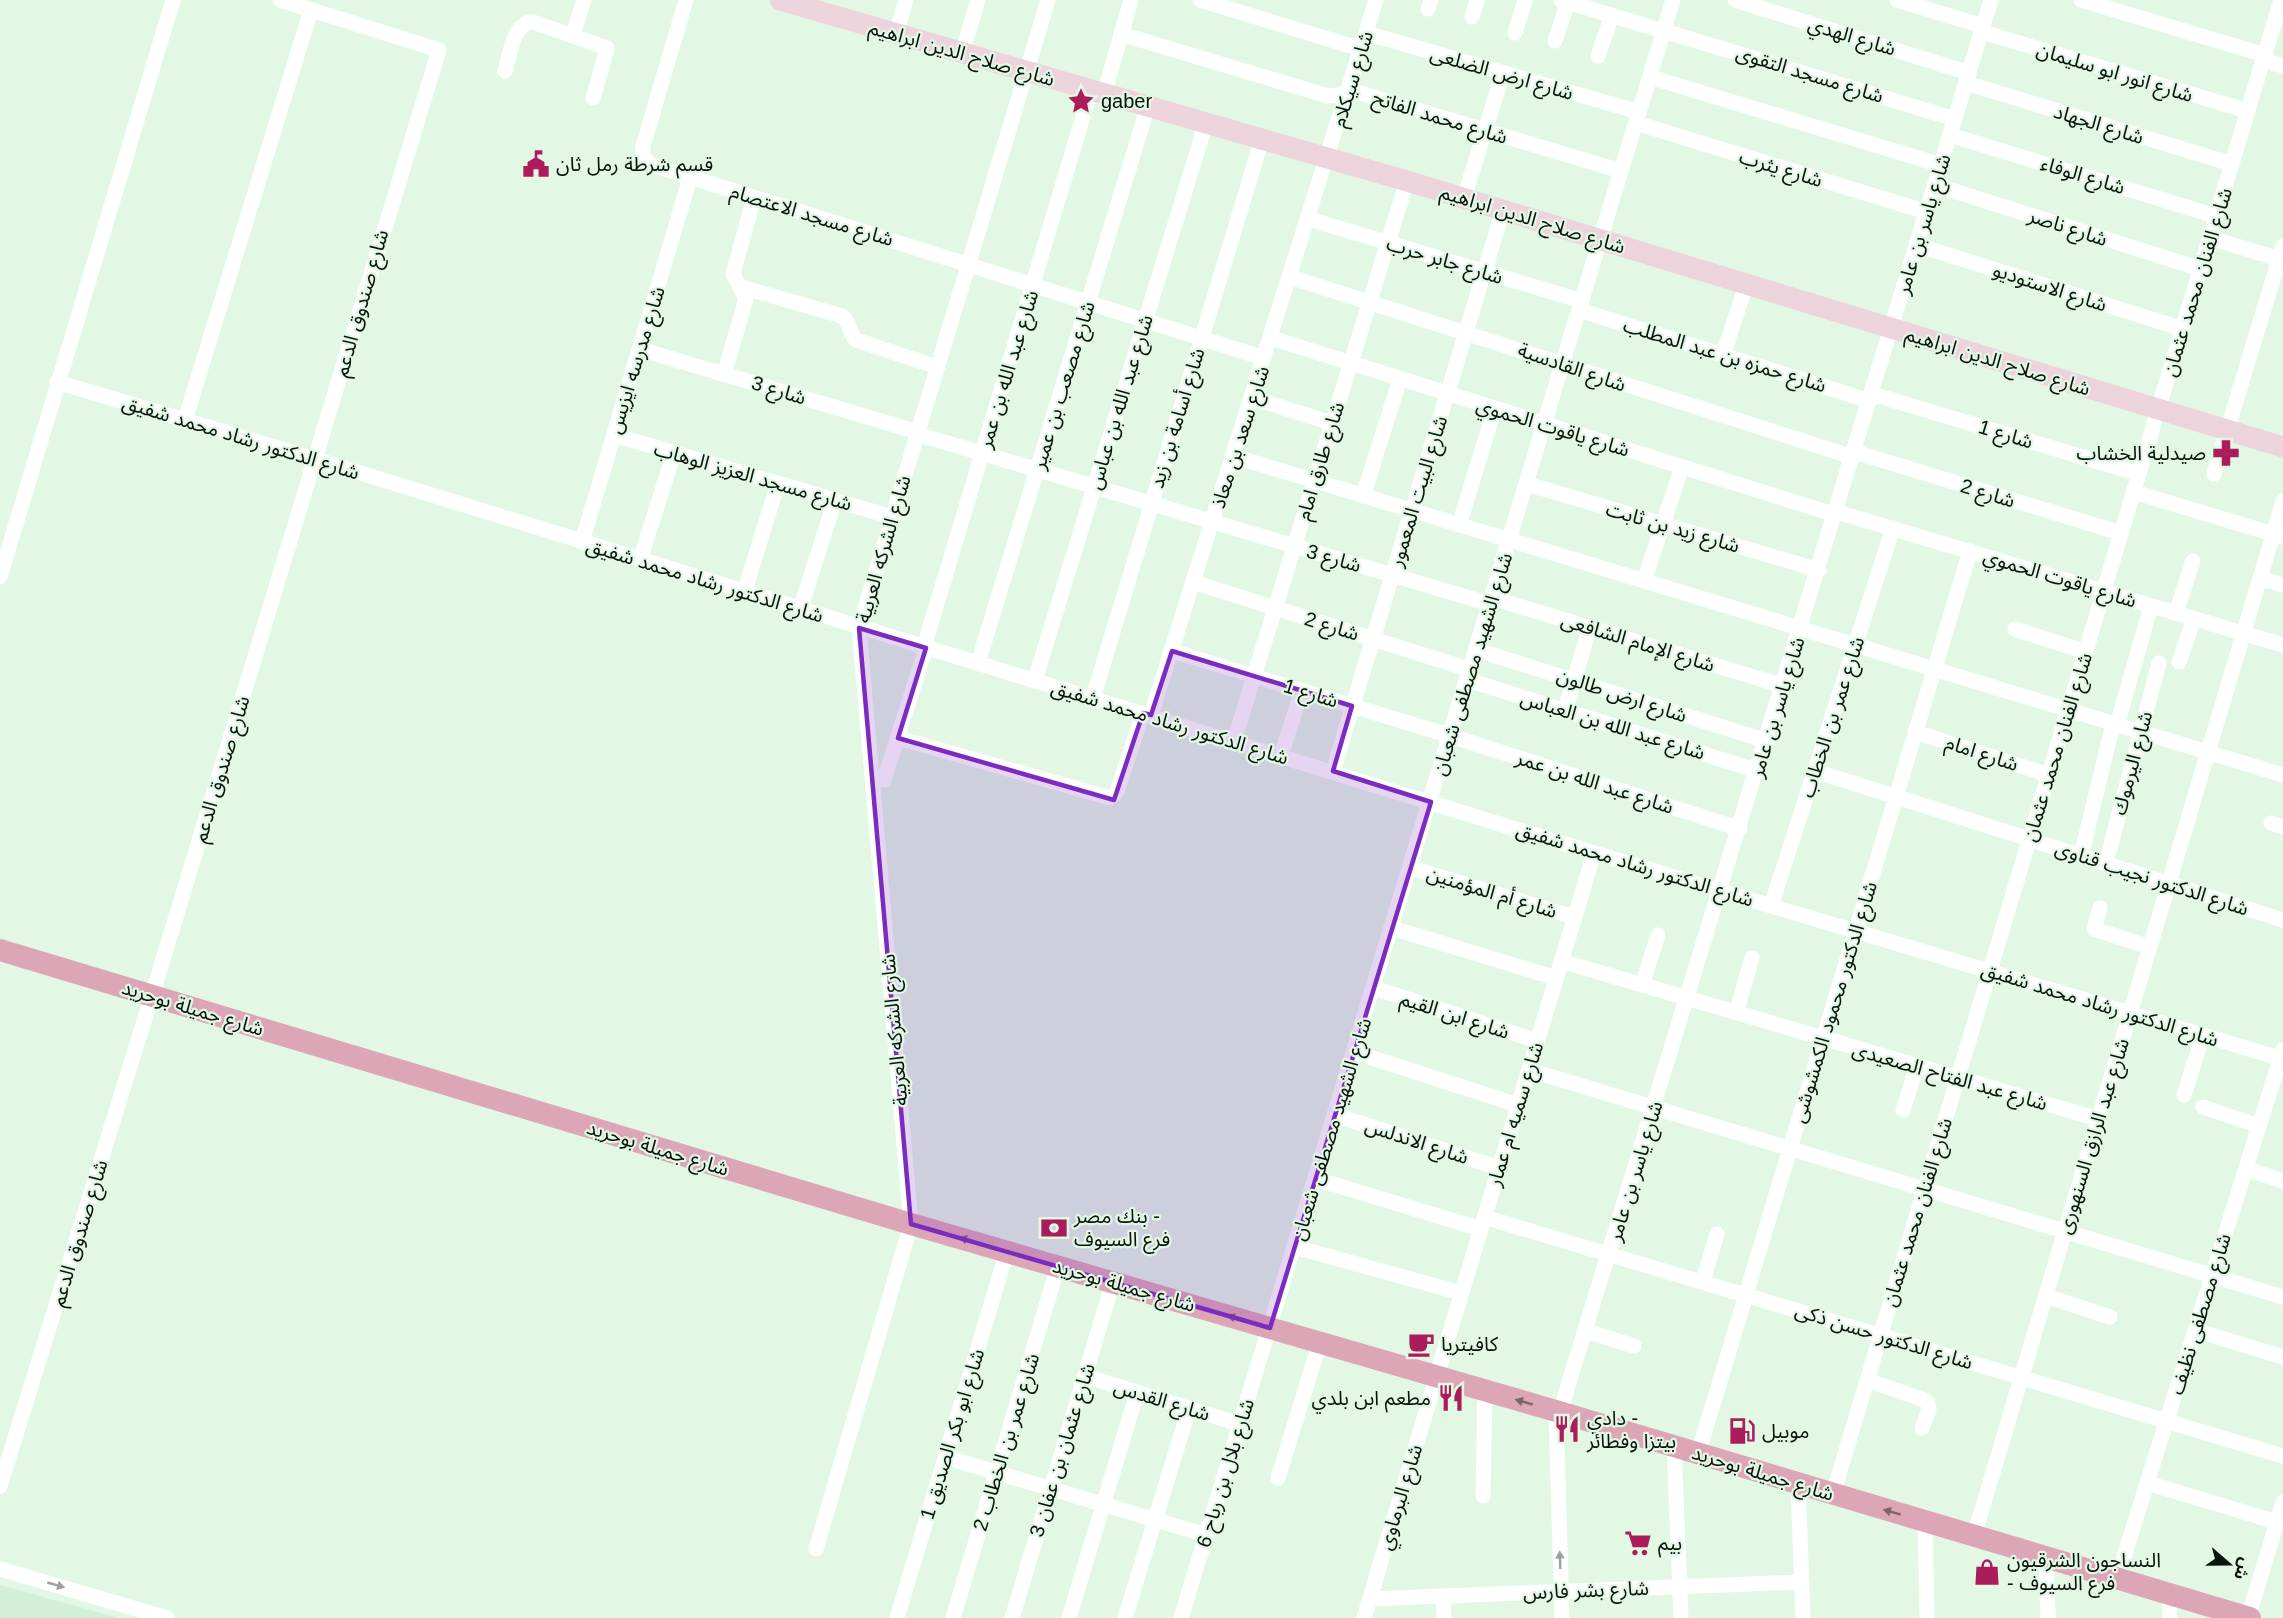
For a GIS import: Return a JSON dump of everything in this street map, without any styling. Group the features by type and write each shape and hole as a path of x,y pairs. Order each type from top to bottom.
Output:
{"main road":[{"name":"شارع جميلة بوحريد","path":"0,950 911,1224 1485,1390 2249,1618"}],"street":[{"path":"0,577 173,0"},
{"path":"185,420 311,10 280,0"},
{"path":"573,35 584,0"},
{"name":"شارع مسجد الاعتصام","path":"686,0 642,151 649,164 1264,358"},
{"name":"شارع صلاح الدين ابراهيم","path":"780,0 832,7 896,34 1407,181 2283,447"},
{"path":"896,34 906,0"},
{"path":"962,53 978,0"},
{"name":"شارع الشركه العربية","path":"911,1224 859,628 1048,0"},
{"name":"شارع عبد الله بن عمر","path":"884,780 1033,285 1097,92 1121,34 1131,0"},
{"path":"1200,0 1361,49"},
{"name":"شارع سيكلام","path":"1328,158 1376,0"},
{"path":"1472,17 1477,0"},
{"path":"1515,33 1525,0"},
{"name":"شارع الشهيد مصطفى شعبان","path":"1270,1328 1673,0"},
{"name":"شارع الهدي","path":"1735,0 1968,78"},
{"name":"شارع انور ابو سليمان","path":"1897,0 1982,29 2248,111"},
{"name":"شارع ياسر بن عامر","path":"1558,1412 1586,1331 1722,891 1992,0"},
{"path":"2081,0 2264,57 2283,66"},
{"name":"شارع الفنان محمد عثمان","path":"1833,1494 2282,0"},
{"path":"1555,41 1564,1"},
{"name":"شارع مسجد التقوى","path":"1564,1 1955,119"},
{"name":"شارع صندوق الدعم","path":"0,1486 6,1447 152,996 439,50 311,10"},
{"path":"1598,56 1612,15"},
{"path":"505,71 519,28 525,22 533,22 607,48 593,98"},
{"name":"شارع ارض الضلعى","path":"1366,33 1503,73 1637,117"},
{"name":"شارع محمد الفاتح","path":"1121,34 1328,96 1360,93 1621,171"},
{"path":"1464,198 1503,73"},
{"path":"1650,77 1941,165"},
{"name":"شارع الجهاد","path":"1968,78 2232,164"},
{"name":"شارع مصعب بن عمير","path":"978,663 1148,106"},
{"name":"شارع يثرب","path":"1637,117 1927,212"},
{"name":"شارع عبد الله بن عباس","path":"1035,681 1206,123"},
{"name":"شارع الوفاء","path":"1950,135 2216,216"},
{"name":"شارع أسامة بن زيد","path":"1093,698 1262,139"},
{"name":"شارع سعد بن معاذ","path":"898,738 1110,798 1117,792 1172,651 1328,158"},
{"name":"شارع مدرسه ايزيس","path":"582,542 690,178"},
{"name":"شارع طارق امام","path":"1234,741 1407,181"},
{"name":"شارع ناصر","path":"1935,185 2200,269"},
{"path":"724,374 746,299 741,287 734,279 733,269 754,198"},
{"name":"شارع البيت المعمور","path":"1333,771 1503,210"},
{"name":"شارع جابر حرب","path":"1309,219 1484,272 1580,306"},
{"path":"2210,238 2282,255 2214,474"},
{"name":"شارع الاستوديو","path":"1917,244 2183,329"},
{"name":"شارع القادسية","path":"1290,277 1563,363 1581,372 1854,454"},
{"path":"1723,355 1746,285"},
{"path":"741,287 842,316 848,322 849,330 856,340 938,367"},
{"name":"شارع حمزه بن عبد المطلب","path":"1580,306 1723,355 1871,397"},
{"name":"شارع ياقوت الحموي","path":"1271,338 1682,467 2283,645"},
{"name":"شارع 3","path":"639,349 982,454 1392,575 1491,601"},
{"path":"1363,496 1400,379"},
{"name":"شارع الدكتور رشاد محمد شفيق","path":"57,382 1281,755 1594,853 2203,1035 2282,1056"},
{"name":"شارع 1","path":"1871,397 2139,474"},
{"path":"1252,398 1332,423"},
{"path":"1459,525 1495,408"},
{"name":"شارع مسجد العزيز الوهاب","path":"614,435 892,517"},
{"path":"640,560 674,453"},
{"name":"شارع 2","path":"1854,454 2121,533"},
{"path":"1233,456 2283,775"},
{"path":"1644,581 1682,467"},
{"path":"744,592 778,483"},
{"name":"شارع زيد بن ثابت","path":"1527,484 1819,570"},
{"path":"2134,492 2278,536"},
{"path":"800,610 835,500"},
{"name":"شارع عبد الرازق السنهورى","path":"1974,1536 2243,633 2260,578 2278,536 2283,501"},
{"name":"شارع عمر بن الخطاب","path":"1772,906 1893,528"},
{"name":"شارع الدكتور محمود الكمشوشى","path":"1698,1454 1970,551"},
{"path":"2176,614 2193,561"},
{"path":"2260,578 2283,585"},
{"name":"شارع 2","path":"1194,582 1373,639 1469,675"},
{"name":"شارع الإمام الشافعى","path":"1491,601 1590,627 1784,686"},
{"path":"2081,856 2115,724 2151,606"},
{"path":"2179,662 2194,619"},
{"path":"1565,710 1590,627"},
{"path":"2015,629 2086,652"},
{"name":"شارع ارض طالون","path":"1477,650 1767,741"},
{"name":"شارع 1","path":"1172,651 1450,736"},
{"name":"شارع اليرموك","path":"2106,863 2159,663"},
{"name":"شارع عبد الله بن العباس","path":"1469,675 1565,710 1758,771"},
{"path":"1281,755 1302,691"},
{"name":"شارع امام","path":"1915,732 2049,775"},
{"name":"شارع عبد الله بن عمر","path":"1450,736 1740,829"},
{"name":"شارع الدكتور نجيب قناوى","path":"1815,771 2283,920"},
{"name":"شارع سميه ام عمار","path":"1437,1376 1594,853"},
{"name":"شارع أم المؤمنين","path":"1411,867 1574,917"},
{"path":"2100,908 2094,928 2149,947"},
{"path":"1392,928 1556,978"},
{"path":"1642,985 1658,935"},
{"path":"1736,1013 1752,958"},
{"name":"شارع عبد الفتاح الصعيدى","path":"1561,961 2098,1119"},
{"name":"شارع ابن القيم","path":"1374,988 1537,1041"},
{"path":"2184,1095 2203,1035"},
{"path":"1354,1052 1518,1105"},
{"name":"شارع مصطفى نظيف","path":"2117,1579 2282,1056"},
{"path":"1903,1110 1917,1066"},
{"path":"1528,1070 2283,1297"},
{"path":"2203,1107 2259,1126"},
{"name":"شارع الاندلس","path":"1335,1115 1499,1167"},
{"path":"2246,1169 2283,1181"},
{"name":"شارع الدكتور حسن ذكى","path":"1316,1179 1610,1254 2283,1456"},
{"path":"816,1549 911,1224"},
{"path":"1702,1281 1717,1234"},
{"path":"1295,1246 1461,1293"},
{"name":"شارع ابو بكر الصديق 1","path":"897,1618 1006,1251"},
{"name":"شارع عمر بن الخطاب 2","path":"953,1618 1058,1266"},
{"name":"شارع عثمان بن عفان 3","path":"1012,1618 1113,1282"},
{"path":"2046,1296 2110,1317"},
{"name":"شارع بلال بن رباح 6","path":"1181,1618 1270,1328"},
{"path":"2195,1330 2283,1357"},
{"path":"1586,1331 1634,1346"},
{"path":"1278,1478 1320,1342"},
{"name":"شارع القدس","path":"1085,1376 1239,1424"},
{"name":"شارع البرماوي","path":"1364,1618 1437,1376"},
{"path":"1867,1380 1927,1401 1929,1410 1922,1428"},
{"path":"1483,1496 1485,1390"},
{"path":"1069,1618 1137,1393"},
{"path":"1125,1618 1189,1409"},
{"path":"1558,1412 1562,1618"},
{"path":"1674,1446 1681,1618"},
{"path":"945,1457 1206,1535"},
{"path":"2147,1483 2277,1522"},
{"path":"1798,1484 1803,1618"},
{"path":"2249,1618 2283,1502"},
{"path":"1925,1522 1927,1618"},
{"path":"2046,1557 2048,1618"},
{"path":"0,1569 166,1618"},
{"name":"شارع بشر فارس","path":"1370,1599 1802,1582"},
{"path":"2169,1594 2170,1618"},
{"path":"1443,1596 1444,1618"}],"highlighted area":[{"path":"859,628 926,648 898,738 1114,800 1143,713 1151,715 1172,651 1352,706 1333,771 1431,802 1270,1328 911,1224"}],"shaded area":[{"path":"0,1585 119,1618 0,1618"}],"place":[{"name":"gaber","path":"1081,101"},
{"name":"قسم شرطة رمل ثان","path":"536,164"},
{"name":"صيدلية الخشاب","path":"2226,453"},
{"name":"بنك مصر - فرع السيوف","path":"1054,1228"},
{"name":"كافيتريا","path":"1421,1344"},
{"name":"مطعم ابن بلدي","path":"1451,1398"},
{"name":"دادي - بيتزا وفطائر","path":"1567,1429"},
{"name":"موبيل","path":"1742,1431"},
{"name":"بيم","path":"1638,1543"},
{"name":"النساجون الشرقيون - فرع السيوف","path":"1987,1572"}]}
